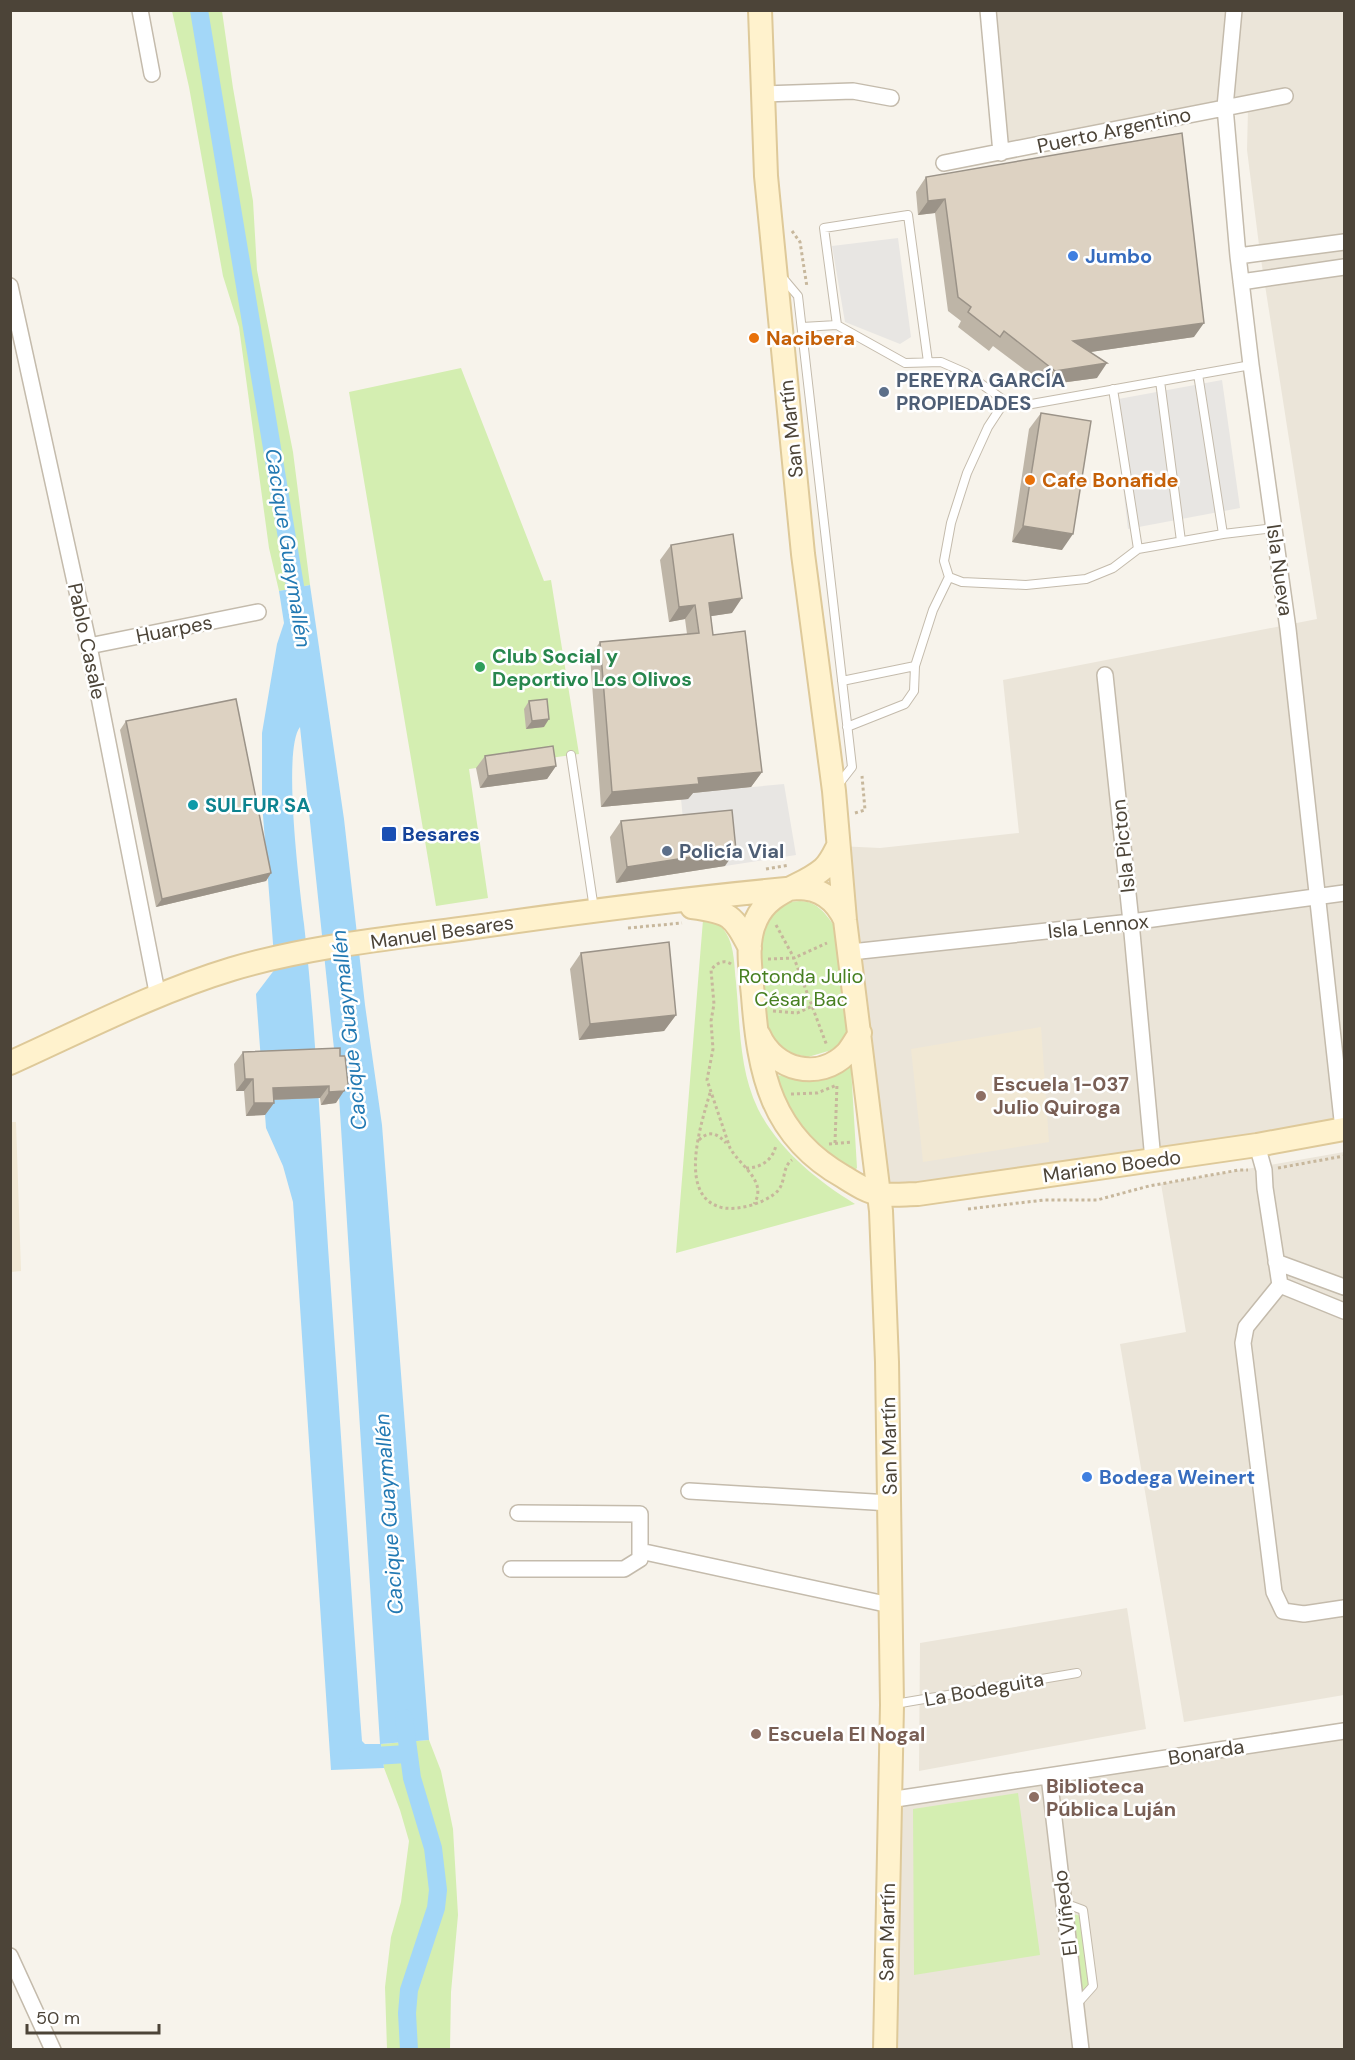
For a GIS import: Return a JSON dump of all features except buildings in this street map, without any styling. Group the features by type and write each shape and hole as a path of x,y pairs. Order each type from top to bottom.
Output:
{"main road":[{"name":"San Martín","path":"760,10 766,176 774,267 803,554 834,791 838,846 879,1194 885,1299 892,1705 885,2049"},
{"path":"745,958 756,917 768,903 786,889 823,869 838,846"},
{"name":"Manuel Besares","path":"10,1063 203,979 274,958 595,910 786,889"},
{"path":"786,889 809,889 823,894 838,906 848,935"},
{"path":"663,903 713,910 727,915 739,926 762,1068 772,1100 802,1156 879,1194"},
{"path":"754,1017 763,1046 781,1062 803,1069 833,1063 847,1053 860,1033"},
{"name":"Mariano Boedo","path":"879,1194 918,1194 1257,1145 1344,1129"}],"street":[{"path":"140,10 152,74"},
{"path":"988,10 1001,153"},
{"name":"Isla Nueva","path":"1234,10 1225,107 1238,256 1288,629 1316,897 1344,1129"},
{"path":"763,94 853,91 891,98"},
{"name":"Puerto Argentino","path":"944,163 1285,96"},
{"path":"1238,256 1344,242"},
{"path":"1241,282 1344,267"},
{"name":"Pablo Casale","path":"10,286 89,646 158,997"},
{"name":"Huarpes","path":"89,646 258,612"},
{"name":"Isla Picton","path":"1105,675 1153,1160"},
{"name":"Isla Lennox","path":"848,935 1131,922 1344,893"},
{"path":"1257,1145 1264,1170 1280,1285 1246,1327 1243,1343 1274,1592 1283,1611 1304,1614 1344,1608"},
{"path":"1276,1262 1344,1287"},
{"path":"1280,1285 1344,1311"},
{"path":"689,1491 890,1503"},
{"path":"511,1569 624,1569 640,1559 640,1514 518,1514"},
{"path":"640,1551 890,1605"},
{"name":"Bonarda","path":"889,1800 1344,1731"},
{"name":"El Viñedo","path":"1049,1776 1081,2049"},
{"path":"10,1956 53,2049"}],"lane":[{"path":"837,325 824,228 908,215 928,362"},
{"path":"774,267 798,296 802,327 852,767 834,791"},
{"path":"802,327 837,325 905,363 941,362 966,373 1005,401 1026,405 1251,365"},
{"path":"1198,374 1223,534"},
{"path":"1160,381 1181,542"},
{"path":"1113,389 1138,549"},
{"path":"847,727 905,704 914,691 915,666 933,610 949,576 944,561 951,523 967,473 988,428 1005,401"},
{"path":"949,576 962,582 1026,585 1086,579 1113,568 1138,549 1223,534 1274,528"},
{"path":"842,681 915,666"},
{"path":"571,755 595,910"},
{"name":"La Bodeguita","path":"892,1705 1077,1673"}],"path":[{"path":"774,922 794,958 833,1063 837,1085 836,1143"},
{"path":"729,1148 706,1074 713,1049 711,1021 714,1004 711,970 722,962 745,958 794,958 848,935"},
{"path":"754,1017 798,1013 846,990 855,990"},
{"path":"710,1091 698,1141 696,1181 703,1197 721,1207 735,1208 770,1198 780,1189 788,1163 802,1156 815,1145 873,1141"},
{"path":"698,1141 704,1135 715,1134 729,1148 757,1185 758,1194 754,1204"},
{"path":"744,1167 757,1166 771,1158 776,1139"}],"shaded area":[{"path":"987,11 1344,11 1344,1130 879,1195 838,846 880,848 1019,833 1003,680 1317,619 1260,253 1247,150 1248,109 1001,153"},
{"path":"898,238 911,337 900,344 845,322 832,246"},
{"path":"1222,380 1240,508 1128,529 1113,400"},
{"path":"784,784 796,855 725,866 684,829 681,799 688,798 688,793"},
{"name":"Escuela 1-037 Julio Quiroga","path":"1041,1027 1049,1142 923,1162 911,1049"},
{"path":"11,1122 16,1122 21,1271 11,1272"},
{"path":"1344,1152 1344,1695 1184,1722 1120,1344 1186,1332 1161,1184"},
{"path":"1127,1608 1146,1729 919,1771 920,1643"},
{"path":"1344,1723 1344,2049 885,2050 889,1800"}],"green space":[{"path":"172,11 222,11 253,201 257,270 293,452 310,585 279,591 269,548 239,327 223,276 189,87"},
{"name":"Club Social y Deportivo Los Olivos","path":"461,368 544,581 551,580 579,754 469,769 488,898 436,906 349,392"},
{"name":"Rotonda Julio César Bac","path":"800,901 816,906 835,927 848,1032 843,1042 835,1049 808,1057 785,1052 770,1036 758,996 762,928 776,911 790,902"},
{"path":"703,920 722,927 731,944 744,1063 758,1109 777,1138 800,1163 826,1185 855,1204 676,1253"},
{"name":"Rotonda Julio César Bac","path":"851,1068 857,1168 855,1170 807,1139 772,1077 814,1079"},
{"path":"429,1740 441,1771 453,1829 458,1915 451,1992 450,2049 387,2049 385,1987 391,1937 401,1902 409,1841 384,1768 381,1744"},
{"path":"1018,1793 1040,1955 914,1975 913,1809"},
{"path":"1068,1913 1081,1916 1091,1984 1079,1994"}],"water":[{"path":"310,585 344,819 365,1005 382,1125 429,1740 381,1744 384,1768 331,1770 293,1202 283,1166 266,1128 256,994 275,969 262,803 262,733 277,644 284,623 279,591","holes":["300,727 339,1096 380,1744 365,1744 362,1741 315,1045 292,790 292,763 295,741"]}],"waterway":[{"name":"Cacique Guaymallén","path":"199,10 299,610"},
{"name":"Cacique Guaymallén","path":"404,1718 412,1778 433,1848 438,1890 436,1908 409,1990 407,2013 409,2050"},
{"path":"358,1757 407,1754"}],"place":[{"name":"Jumbo","path":"1073,256"},
{"name":"Nacibera","path":"754,338"},
{"name":"PEREYRA GARCÍA PROPIEDADES","path":"884,392"},
{"name":"Cafe Bonafide","path":"1030,480"},
{"name":"Club Social y Deportivo Los Olivos","path":"480,667"},
{"name":"SULFUR SA","path":"193,805"},
{"name":"Besares","path":"389,834"},
{"name":"Policía Vial","path":"667,851"},
{"name":"Escuela 1-037 Julio Quiroga","path":"981,1096"},
{"name":"Bodega Weinert","path":"1087,1477"},
{"name":"Escuela El Nogal","path":"756,1734"},
{"name":"Biblioteca Pública Luján","path":"1034,1797"}]}
